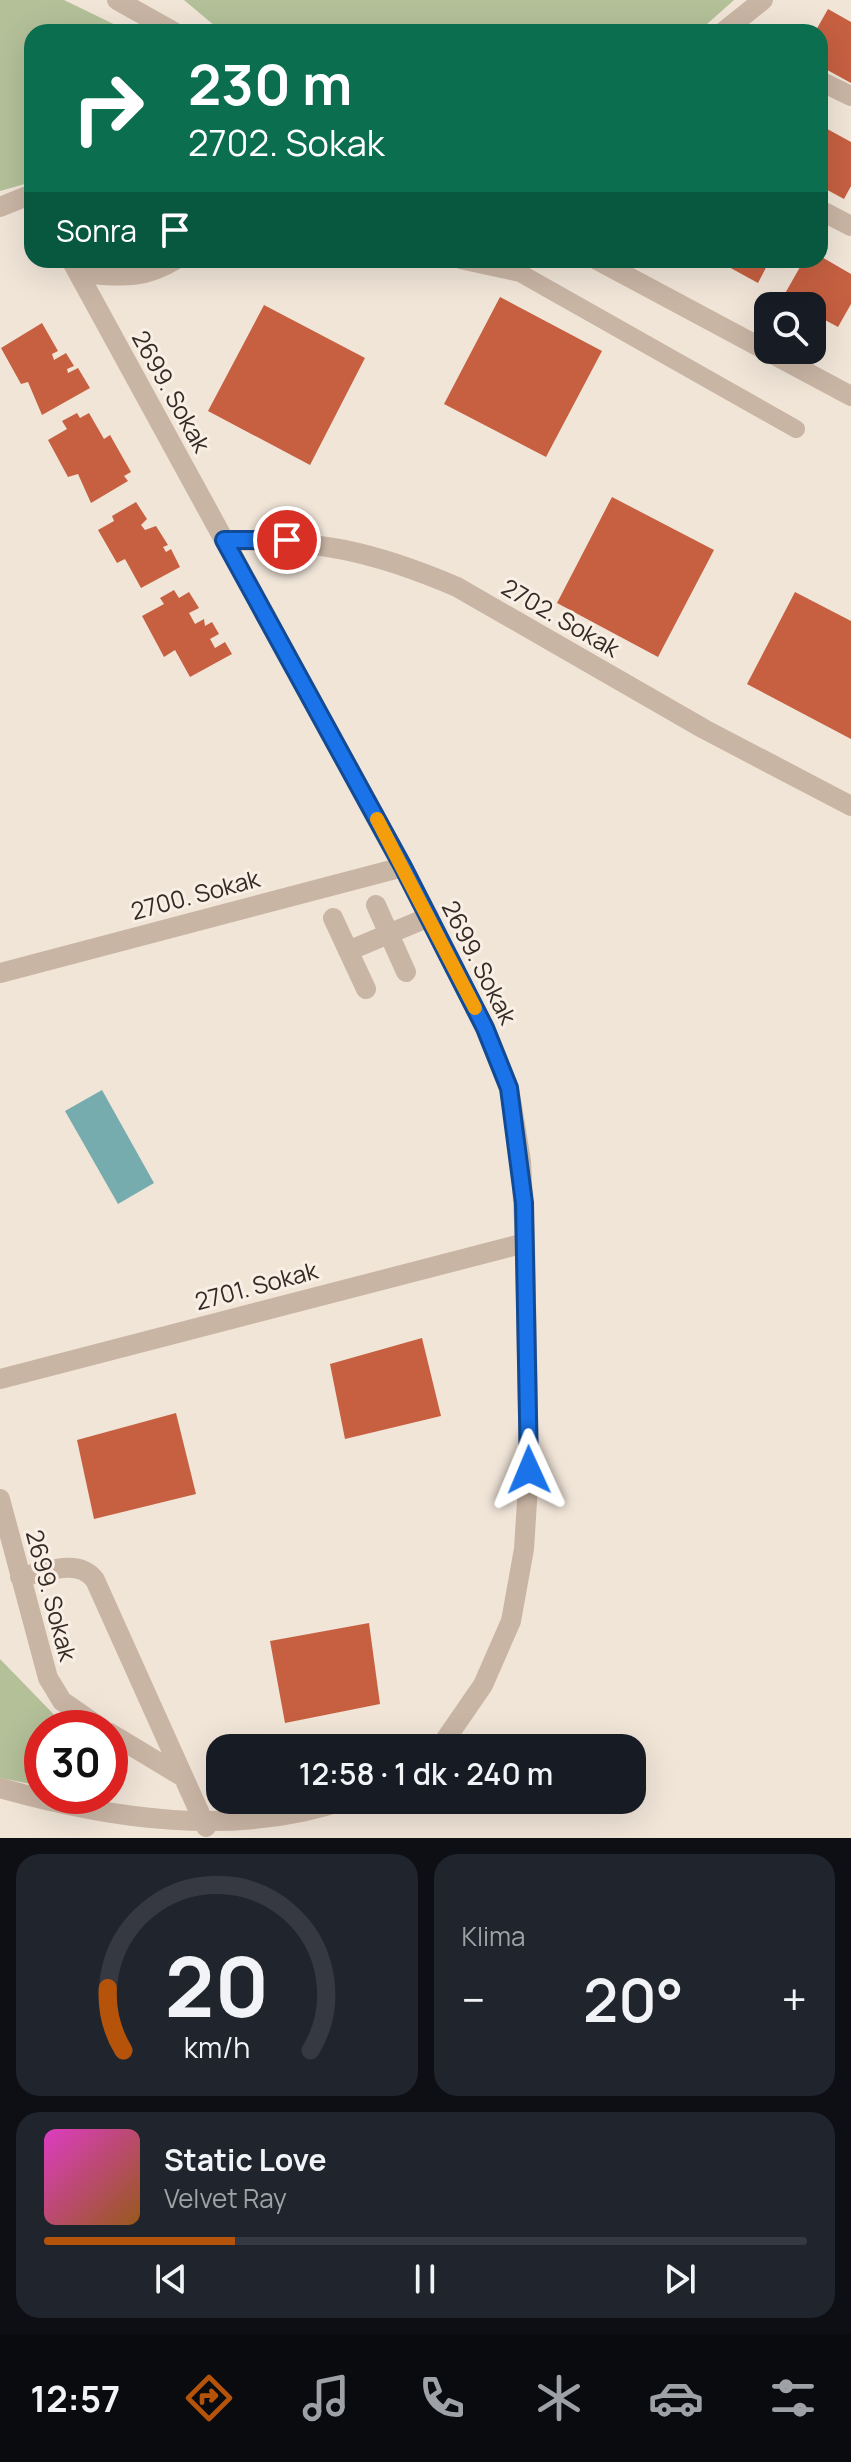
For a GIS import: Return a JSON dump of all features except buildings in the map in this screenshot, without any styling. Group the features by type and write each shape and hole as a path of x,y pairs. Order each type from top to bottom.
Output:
{"street":[{"path":"117,0 160,24"},
{"path":"733,24 763,0"},
{"path":"828,85 851,96"},
{"path":"0,207 24,197"},
{"path":"828,214 851,226"},
{"name":"2699. Sokak","path":"76,268 403,867 485,1028 509,1088 521,1161 525,1243 529,1470 524,1549 511,1621 483,1685 446,1734"},
{"path":"612,268 851,396"},
{"name":"2702. Sokak","path":"224,540 321,543 422,572 457,587 704,729 851,806"},
{"name":"2700. Sokak","path":"0,973 403,867"},
{"path":"376,905 406,972"},
{"path":"348,951 429,917"},
{"path":"333,918 366,989"},
{"name":"2701. Sokak","path":"0,1379 525,1243"},
{"name":"2699. Sokak","path":"0,1499 48,1678 62,1701 75,1710"},
{"path":"20,1577 77,1567 88,1570 206,1827"},
{"path":"128,1744 183,1777"},
{"path":"0,1788 112,1817 206,1827 271,1822 298,1814"}],"lane":[{"path":"80,268 129,278 151,275 163,268"},
{"path":"497,268 520,273 796,429"}],"green space":[{"path":"0,0 64,0 114,24 24,24 24,184 0,191"},
{"path":"184,0 734,0 707,24 212,24"},
{"path":"0,1659 50,1710 24,1710 24,1783 0,1778"}],"water":[{"path":"102,1090 154,1183 118,1204 65,1111"}],"slow traffic":[{"path":"377,819 475,1008"}],"route":[{"path":"287,540 224,540 403,867 485,1028 509,1088 521,1161 524,1203 529,1470"}]}
